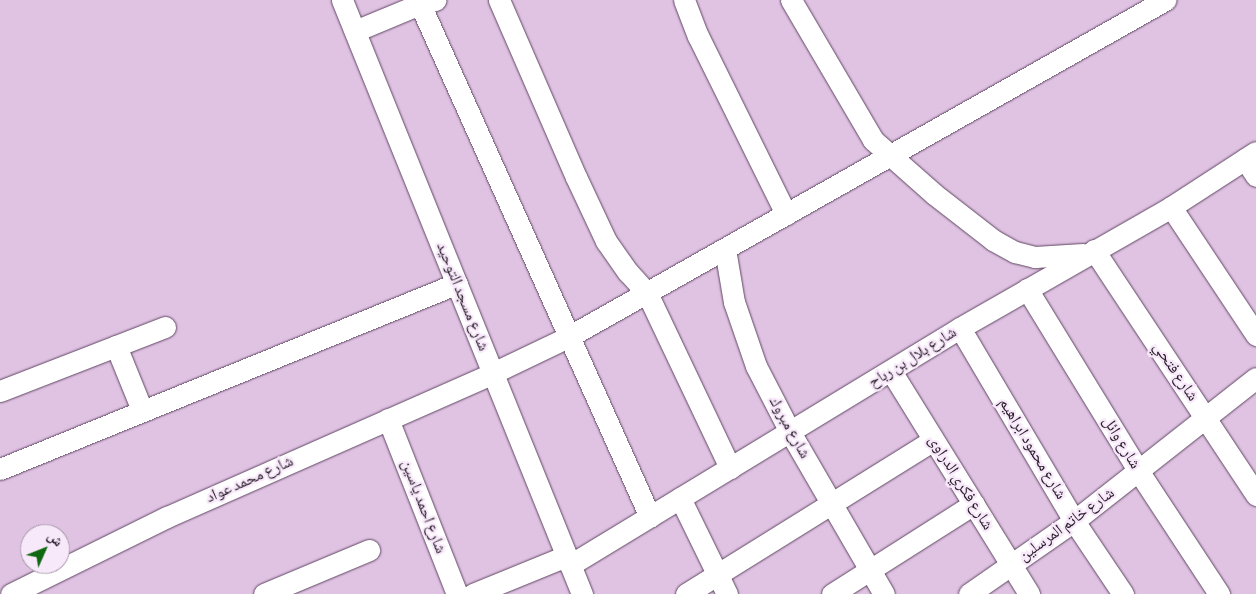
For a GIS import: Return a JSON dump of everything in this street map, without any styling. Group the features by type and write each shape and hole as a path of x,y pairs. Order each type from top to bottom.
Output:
{"street":[{"name":"شارع مسجد التوحيد","path":"342,0 582,594"},
{"path":"499,0 606,241 628,272 647,293 730,468"},
{"path":"684,0 698,36 786,214"},
{"path":"792,0 873,140 934,194 993,240 1015,252 1035,257 1090,252"},
{"name":"شارع محمد عواد","path":"11,594 167,517 493,373 568,337 1165,0"},
{"path":"355,31 428,2 568,337 650,517"},
{"name":"شارع بلال بن رباح","path":"473,594 568,560 650,517 960,328 1090,252 1252,162"},
{"path":"1171,207 1256,335"},
{"name":"شارع مبروك","path":"725,248 734,302 756,366 790,432 884,594"},
{"name":"شارع فتحي","path":"1090,252 1256,495"},
{"path":"0,469 456,283"},
{"name":"شارع وائل","path":"1027,289 1139,472 1218,594"},
{"path":"0,391 165,327"},
{"name":"شارع محمود ابراهيم","path":"960,328 1074,521 1123,594"},
{"path":"116,346 142,410"},
{"name":"شارع فكري الدراوى","path":"891,371 1029,594"},
{"name":"شارع خاتم المرسلين","path":"969,594 1074,521 1139,472 1256,378"},
{"name":"شارع احمد ياسين","path":"388,419 457,594"},
{"path":"686,594 934,440"},
{"path":"680,498 727,594"},
{"path":"832,594 974,504"},
{"path":"264,594 369,550"}]}
